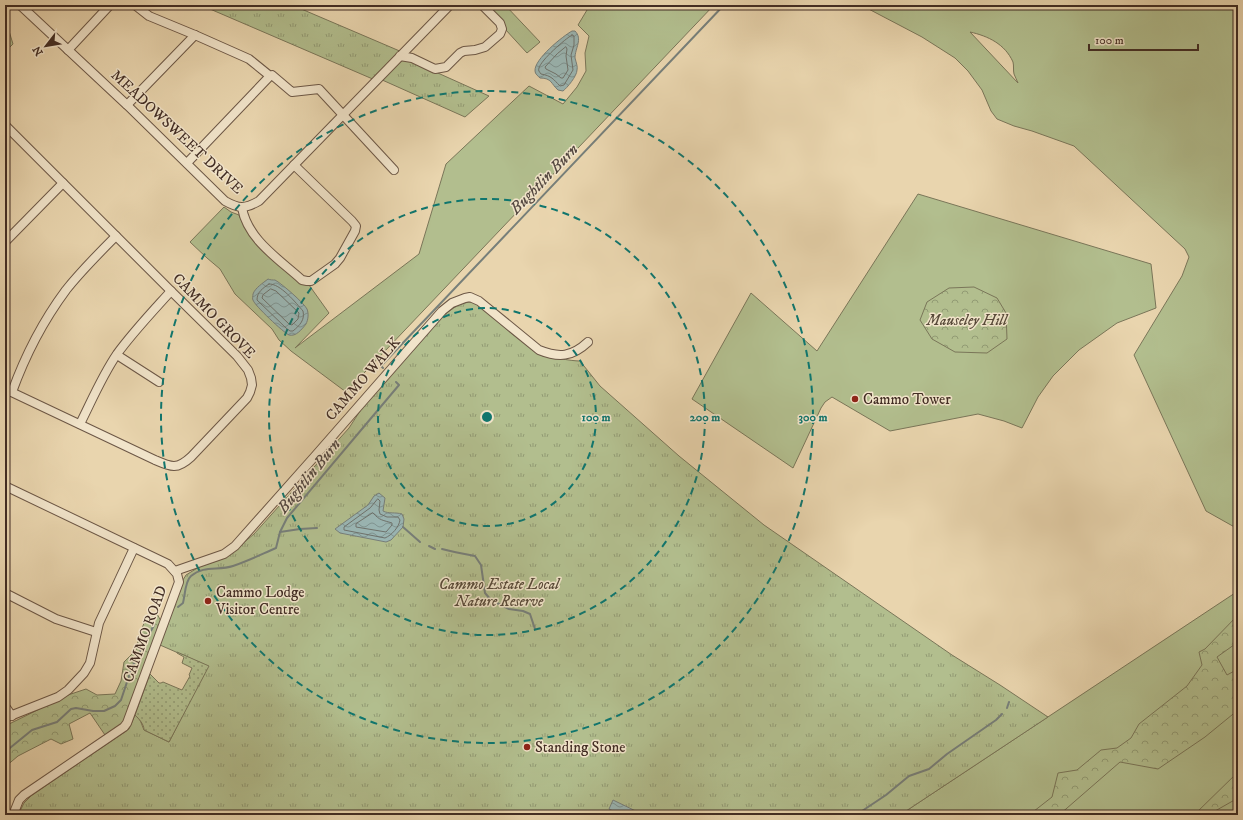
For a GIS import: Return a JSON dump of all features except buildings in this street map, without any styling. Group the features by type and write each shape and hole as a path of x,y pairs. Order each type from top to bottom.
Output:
{"street":[{"name":"MEADOWSWEET DRIVE","path":"20,5 226,200 234,206 242,208 249,207 259,201 450,5"},
{"path":"135,5 149,16 249,59 270,76 272,75 292,92 319,89 394,170"},
{"path":"400,56 412,58 435,69 446,66 464,51 475,50 485,46 500,34 502,29 500,23 482,5"},
{"path":"68,50 107,6"},
{"path":"127,105 194,35"},
{"path":"187,163 270,76"},
{"name":"CAMMO GROVE","path":"5,126 244,364 248,370 252,385 247,398 192,457 185,463 175,467 155,460 8,390"},
{"path":"242,208 244,217 252,232 262,244 302,280 311,281 335,264 355,231 356,226 294,165"},
{"path":"5,242 63,183"},
{"path":"8,390 38,334 67,289 116,236"},
{"path":"80,424 101,381 117,355 136,330 171,291"},
{"name":"CAMMO WALK","path":"175,571 224,554 235,546 419,336 442,311 452,303 470,297 479,301 539,350 548,353 557,355 573,353 580,350 588,342"},
{"path":"117,355 159,383"},
{"name":"CAMMO ROAD","path":"5,486 168,564 177,574 179,582 127,723 124,727 24,795 19,800 13,815"},
{"path":"5,706 8,717 58,697 68,690 84,673 90,663 99,623 134,548"},
{"path":"5,593 56,619 96,632"}],"green space":[{"path":"292,5 402,52 375,80 203,6"},
{"path":"483,5 505,5 540,42 527,53"},
{"path":"590,5 714,5 346,392 291,351 279,340 272,329 235,294 220,269 190,242 224,207 239,215 249,234 299,282 309,285 329,313 295,348 419,254 446,164 529,86 563,104 577,87 586,71 585,53 589,36 578,25"},
{"path":"861,5 1238,5 1238,349 1236,363 1238,391 1235,401 1238,405 1238,529 1206,511 1134,355 1182,276 1189,257 1185,249 1074,146 997,119 991,111 982,90 968,71 955,58 922,37","holes":["970,32 995,42 1005,50 1013,62 1014,74 1018,83"]},
{"path":"5,27 9,31 13,44 7,50 7,57 5,56"},
{"path":"400,56 489,96 465,117 380,79"},
{"path":"918,194 1151,264 1156,308 1117,323 1079,350 1053,376 1038,397 1022,428 1004,421 978,414 890,431 832,397 825,402 821,408 793,468 692,399 751,293 817,351"},
{"name":"Mauseley Hill","path":"974,287 997,298 1006,313 1007,339 987,353 955,352 932,339 920,320 927,302 949,288"},
{"name":"Cammo Estate Local Nature Reserve","path":"469,302 477,303 515,336 541,353 549,356 580,361 600,386 679,456 764,525 952,655 1048,717 900,815 18,815 24,803 32,795 129,729 135,715 140,720 144,730 169,742 208,666 160,645 180,585 186,575 199,567 225,558 254,534 349,428 362,408 445,314 456,306"},
{"path":"1238,591 1238,815 900,815"},
{"path":"157,614 161,621 123,724 115,732 105,735 90,713 69,724 73,739 61,744 51,739 18,756 5,767 5,726 68,695 86,689 97,695 115,694 121,681 124,662 136,650 140,633 147,616"},
{"path":"1238,615 1238,642 1217,657 1227,675 1238,669 1238,710 1205,737 1158,769 1120,762 1059,815 1029,815 1052,797 1058,773 1077,770 1101,750 1117,748 1131,738 1139,724 1187,686 1202,665 1199,652 1205,649"},
{"path":"177,652 209,666 169,742 144,730 140,720 135,715 150,674 159,683 163,682 182,690 190,676 189,675 192,668 182,663 184,657"},
{"path":"1238,772 1238,798 1208,815 1194,815"}],"water":[{"path":"572,31 575,31 579,40 575,54 577,73 563,91 558,90 549,80 540,78 535,71 539,60 544,54"},
{"path":"268,279 275,280 282,285 307,309 308,319 306,324 294,335 289,335 286,333 264,313 253,300 255,290"},
{"path":"379,493 385,498 383,511 402,514 404,519 403,527 391,540 386,542 340,533 335,529 368,505 374,496"},
{"path":"613,800 644,815 621,815 609,809"}],"waterway":[{"name":"Bughtlin Burn","path":"383,368 381,366 724,5"},
{"name":"Bughtlin Burn","path":"178,607 183,603 186,585 191,576 201,570 233,566 276,548 280,532 287,518 399,385 396,382"},
{"path":"403,527 420,542"},
{"path":"280,532 317,528"},
{"path":"429,546 435,549"},
{"path":"442,549 475,556 481,565 485,593 491,600 509,609 523,611 530,614 535,629"},
{"name":"Bughtlin Burn","path":"5,752 32,730 57,722 71,709 76,708 104,711 115,706 121,700 132,667 154,625"},
{"path":"1007,708 1009,702"},
{"path":"856,815 886,795 909,776 929,769 1002,714"}],"place":[{"name":"Cammo Tower","path":"855,399"},
{"name":"Cammo Lodge Visitor Centre","path":"208,601"},
{"name":"Standing Stone","path":"527,747"}]}
